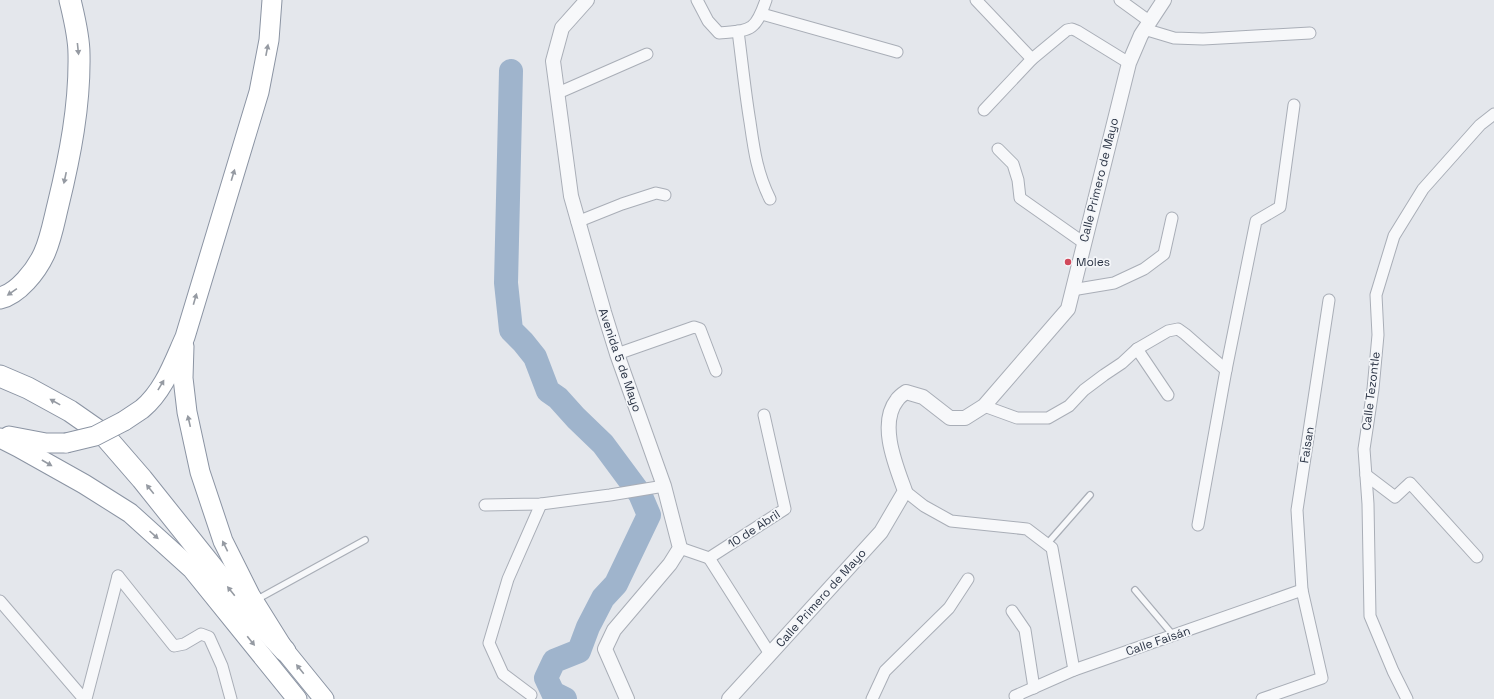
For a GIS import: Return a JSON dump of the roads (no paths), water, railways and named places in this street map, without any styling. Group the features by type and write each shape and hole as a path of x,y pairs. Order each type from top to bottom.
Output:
{"highway":[{"path":"0,433 25,440 46,443 66,443 95,436 124,421 143,408 156,393 170,369 185,337 259,92 269,40 272,0"},
{"path":"0,298 5,297 26,282 44,255 55,218 70,149 77,100 79,53 71,5"},
{"path":"185,337 183,378 186,405 200,472 223,541 254,601 285,651"},
{"path":"0,376 28,388 64,408 103,434 142,479 241,603 285,651 324,699"},
{"path":"0,438 84,484 130,513 192,569 297,699"}],"street":[{"name":"Avenida 5 de Mayo","path":"587,0 562,28 553,61 571,196 577,222 617,354 663,486 680,548"},
{"path":"697,0 708,21 719,33 748,29 756,23 762,14 766,0"},
{"path":"976,0 1032,59"},
{"path":"1120,0 1147,25 1174,38 1203,39 1310,33"},
{"name":"Calle Primero de Mayo","path":"734,697 770,654 881,532 905,491 894,458 888,427 891,410 897,400 906,392 923,397 950,418 965,418 984,406 1068,309 1129,63 1134,48 1164,0"},
{"path":"762,14 898,52"},
{"path":"984,110 1032,59 1067,30 1072,29 1129,63"},
{"path":"738,31 745,94 756,162 762,183 770,199"},
{"path":"558,92 647,54"},
{"path":"1198,525 1226,370 1256,221 1280,206 1294,105"},
{"name":"Calle Tezontle","path":"1407,699 1393,671 1370,616 1370,559 1364,449 1374,389 1378,335 1376,295 1394,236 1423,189 1480,125 1494,114"},
{"path":"998,149 1013,164 1018,180 1020,198 1084,243"},
{"path":"577,222 622,204 656,193 665,195"},
{"path":"1072,290 1114,283 1144,269 1164,254 1172,218"},
{"name":"Faisan","path":"1262,699 1322,678 1302,590 1297,510 1329,300"},
{"path":"617,354 694,327 700,329 716,372"},
{"path":"984,406 1017,418 1048,418 1069,406 1084,390 1122,364 1138,349 1168,332 1178,329 1226,370"},
{"path":"1138,349 1168,394"},
{"name":"10 de Abril","path":"708,558 785,510 764,415"},
{"path":"1366,475 1395,497 1410,483 1477,557"},
{"path":"484,505 540,504 610,495 663,486"},
{"path":"905,491 924,506 951,521 1027,529 1052,548 1074,670"},
{"path":"531,695 503,674 489,643 508,579 540,504"},
{"path":"627,699 605,649 614,630 670,564 680,548 708,558 770,654"},
{"path":"85,699 118,576 174,646 184,644 201,634 208,637 222,666 231,699"},
{"path":"872,699 885,671 949,608 968,579"},
{"name":"Calle Faisán","path":"1016,698 1074,670 1302,590"},
{"path":"0,601 85,699"},
{"path":"1012,611 1025,630 1034,688"}],"lane":[{"path":"1047,544 1090,495"},
{"path":"254,601 365,540"},
{"path":"1135,590 1174,635"}],"waterway":[{"path":"511,71 506,283 511,330 535,357 548,391 558,398 603,444 640,494 649,515 616,584 603,598 588,627 579,651 554,661 546,678 553,693 565,699"}],"place":[{"name":"Moles","path":"1068,262"}]}
